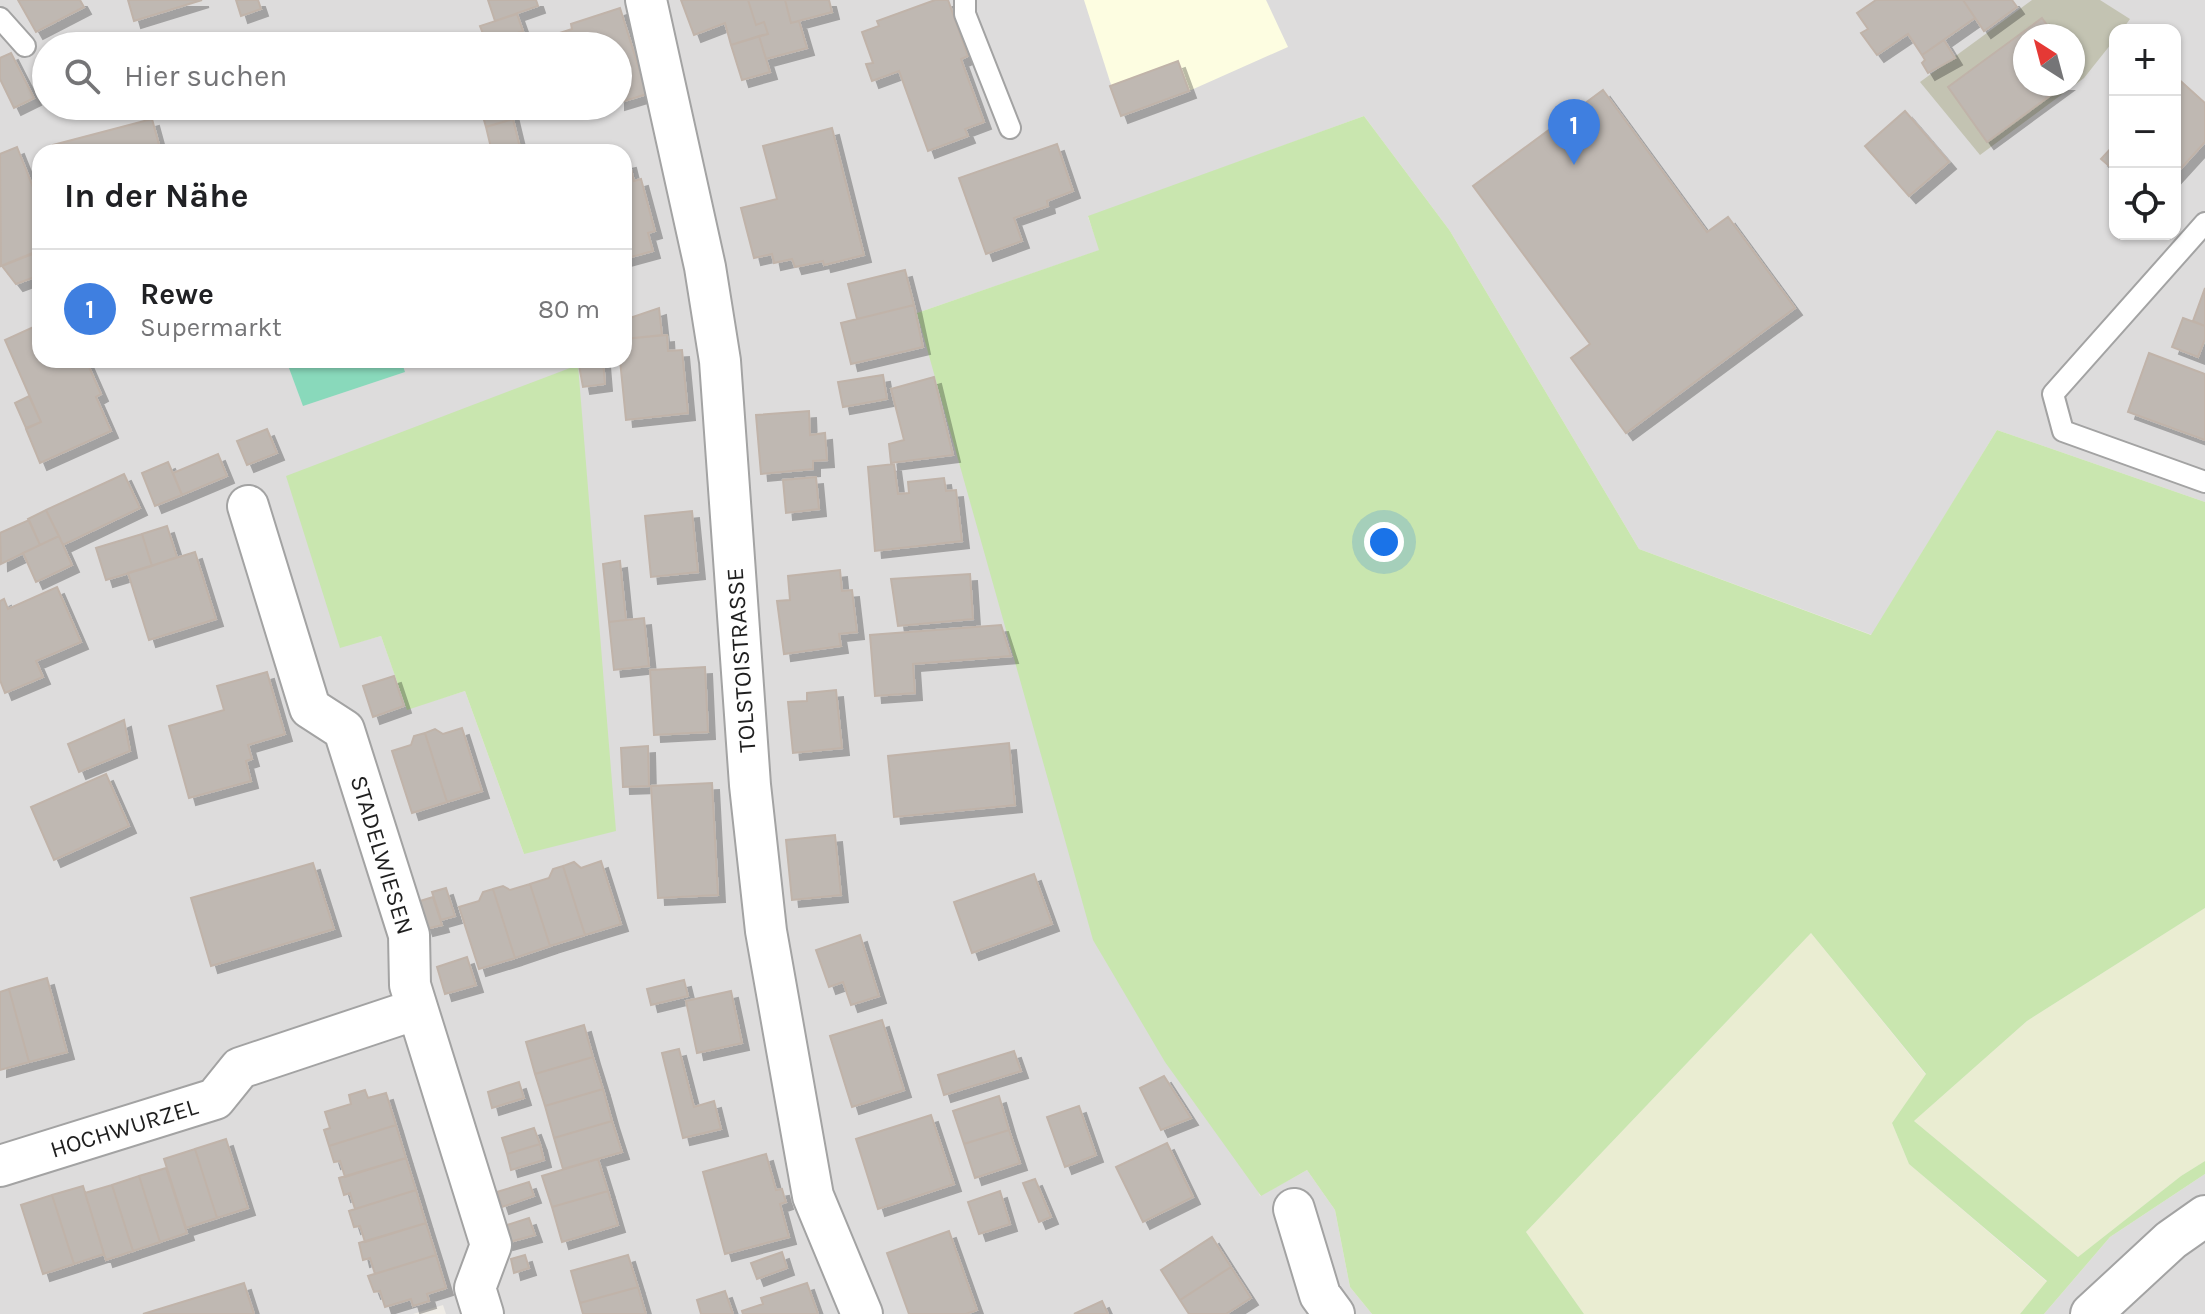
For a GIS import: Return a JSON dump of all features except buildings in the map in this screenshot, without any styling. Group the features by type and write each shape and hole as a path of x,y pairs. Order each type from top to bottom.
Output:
{"street":[{"name":"TOLSTOISTRASSE","path":"646,0 705,267 720,361 750,785 766,931 813,1196 862,1314"},
{"name":"STADELWIESEN","path":"248,506 310,708 344,730 409,935 410,985 491,1245 475,1288 483,1314"},
{"name":"HOCHWURZEL","path":"0,1166 215,1099 240,1068 417,1009"},
{"path":"1294,1209 1320,1295 1334,1314"},
{"path":"2091,1314 2171,1240 2205,1216"}],"lane":[{"path":"965,0 965,14 1010,128"},
{"path":"0,18 25,46"},
{"path":"2205,223 2053,394 2063,431 2205,482"}],"shaded area":[{"path":"0,0 2205,0 2205,502 1997,430 1872,635 1639,549 1450,231 1364,116 1088,217 1100,250 917,313 1260,1196 1307,1170 1335,1210 1350,1287 1372,1314 446,1314 443,1305 413,1314 0,1314","holes":["32,144 632,144 632,368 578,368 524,854 465,691 407,709 381,636 340,647 576,368 32,368"]},
{"path":"1084,0 1266,0 1288,47 1189,91 1121,116"},
{"path":"2032,0 2100,0 2130,19 2126,24 2109,24 2109,47 2085,77 2085,24 2013,24 2013,96 2060,96 1980,155 1920,82"},
{"path":"2205,908 2205,1161 2181,1176 2078,1257 1914,1121 2027,1021"},
{"path":"1811,933 1926,1075 1892,1123 1909,1164 2047,1282 2020,1314 1584,1314 1526,1232"},
{"path":"2205,1174 2205,1314 2044,1314 2110,1237"}],"green space":[{"path":"1364,116 1450,231 1639,549 1871,635 1997,430 2205,502 2205,908 2027,1021 1914,1121 2078,1257 2181,1176 2205,1161 2205,1174 2110,1237 2044,1314 2020,1314 2047,1281 1909,1164 1892,1123 1926,1074 1811,933 1526,1232 1584,1314 1372,1314 1350,1287 1335,1210 1307,1170 1261,1196 1165,1062 1093,940 917,313 1099,250 1088,216"},
{"path":"289,368 404,368 405,372 303,406"},
{"path":"570,368 578,368 616,831 524,854 465,691 407,710 381,636 340,648 286,476"}],"place":[{"name":"Rewe","path":"1574,165"}]}
